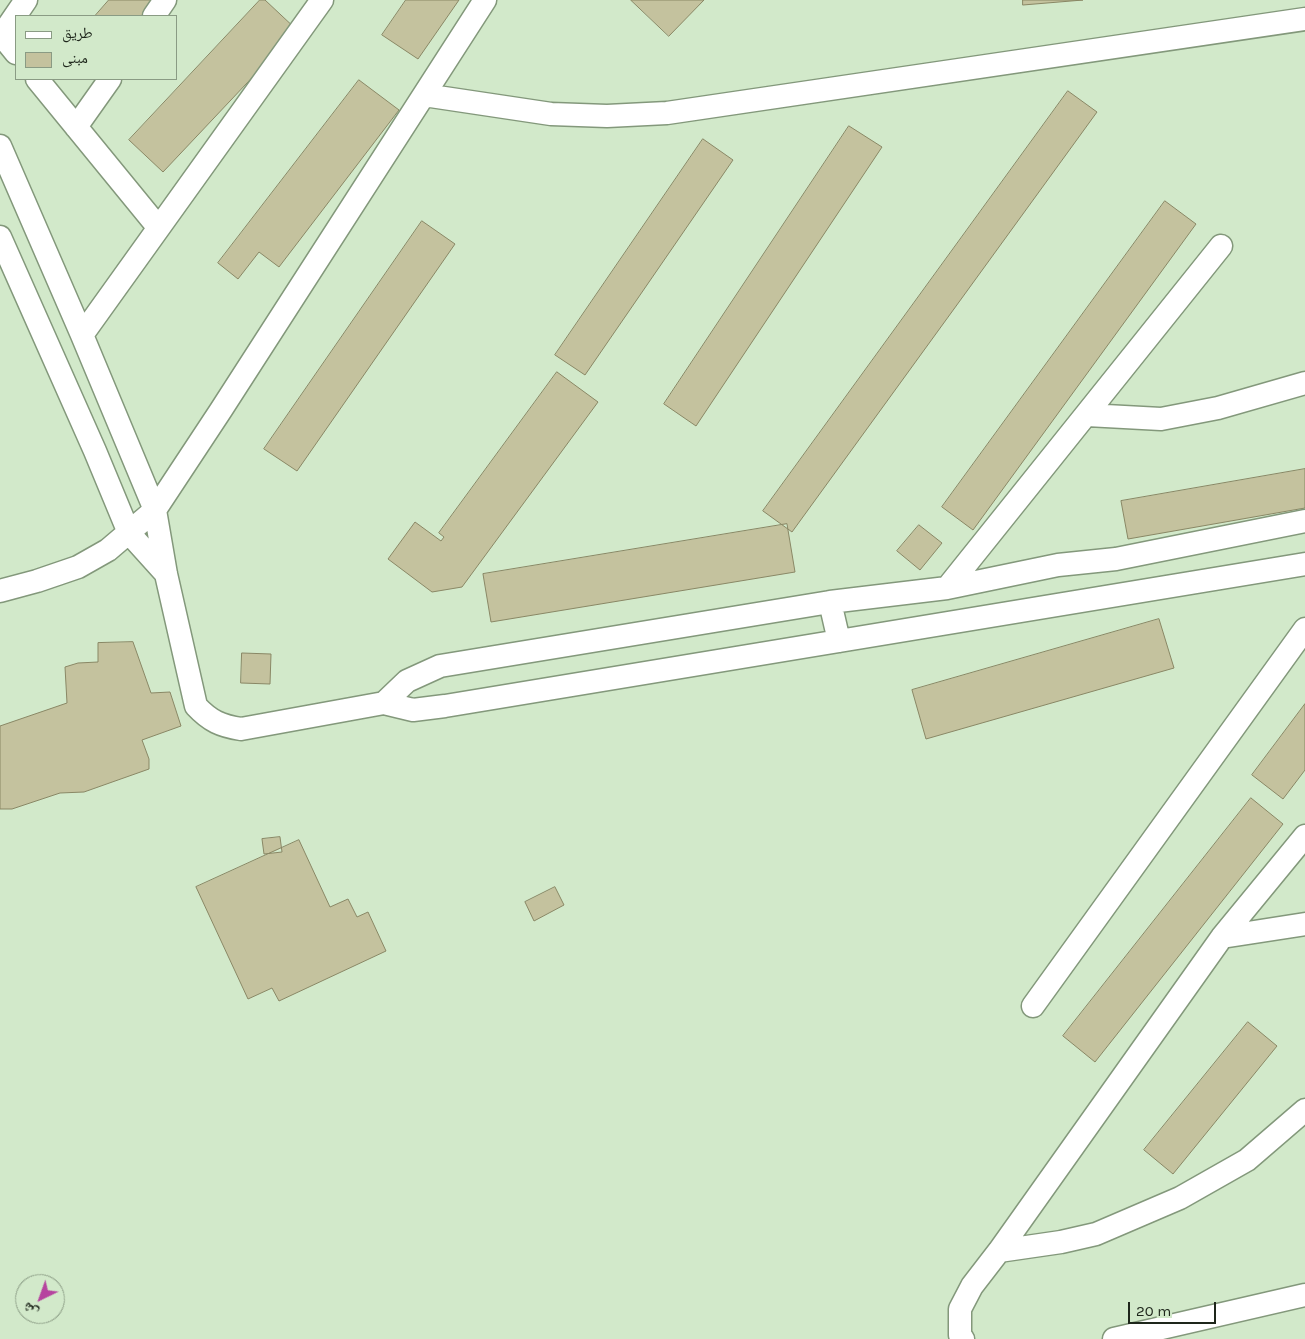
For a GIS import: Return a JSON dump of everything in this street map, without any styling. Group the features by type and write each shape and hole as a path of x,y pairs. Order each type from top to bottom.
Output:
{"street":[{"path":"16,15 26,0"},
{"path":"155,15 165,0"},
{"path":"82,335 322,0"},
{"path":"0,591 78,567 108,550 154,510 485,0"},
{"path":"15,16 1,37 15,52"},
{"path":"424,96 551,114 607,116 667,114 1305,19"},
{"path":"38,80 158,227"},
{"path":"76,127 109,80"},
{"path":"0,146 82,335 154,510 166,574 196,706 204,715 222,726 241,729 384,702 413,710 445,706 1305,564"},
{"path":"0,237 95,451 129,533 166,574"},
{"path":"947,588 1221,246"},
{"path":"1087,415 1169,418 1218,408 1305,382"},
{"path":"384,702 407,681 440,666 830,602 947,588 1058,565 1116,559 1305,521"},
{"path":"830,602 839,641"},
{"path":"1033,1006 1305,629"},
{"path":"963,1339 960,1335 960,1309 972,1286 999,1251 1222,937 1305,836"},
{"path":"1222,937 1305,924"},
{"path":"999,1251 1061,1242 1096,1234 1180,1198 1247,1160 1305,1110"},
{"path":"1114,1339 1305,1295"}],"building":[{"path":"109,0 174,0 161,15 96,15"},
{"path":"260,0 265,0 297,30 163,172 129,140"},
{"path":"406,0 459,0 418,59 382,35"},
{"path":"631,0 704,0 669,36"},
{"path":"1023,0 1083,0 1023,5"},
{"path":"359,80 399,110 279,267 259,252 238,279 218,263"},
{"path":"1068,91 1097,112 792,532 763,511"},
{"path":"849,126 882,147 696,426 664,404"},
{"path":"703,139 733,160 585,375 555,355"},
{"path":"1165,201 1196,224 973,530 942,507"},
{"path":"422,221 455,244 297,471 264,449"},
{"path":"557,372 598,402 462,587 432,592 388,559 415,522 441,541 444,537 439,533"},
{"path":"1305,469 1305,508 1128,539 1121,501"},
{"path":"787,524 795,572 491,622 483,574"},
{"path":"919,525 942,543 920,570 897,551"},
{"path":"1159,619 1174,668 926,739 912,690"},
{"path":"133,642 151,693 170,692 181,726 142,740 149,759 149,769 84,792 60,793 12,809 0,809 0,726 67,703 65,667 78,663 98,662 98,643"},
{"path":"242,653 271,654 270,684 241,683"},
{"path":"1305,704 1305,770 1283,799 1252,775"},
{"path":"1251,798 1283,824 1095,1062 1063,1036"},
{"path":"280,837 282,852 264,854 262,839"},
{"path":"299,840 330,907 348,899 357,917 368,912 386,951 279,1001 272,988 248,999 196,887"},
{"path":"555,887 564,905 534,921 525,902"},
{"path":"1248,1022 1277,1046 1173,1174 1144,1150"}]}
